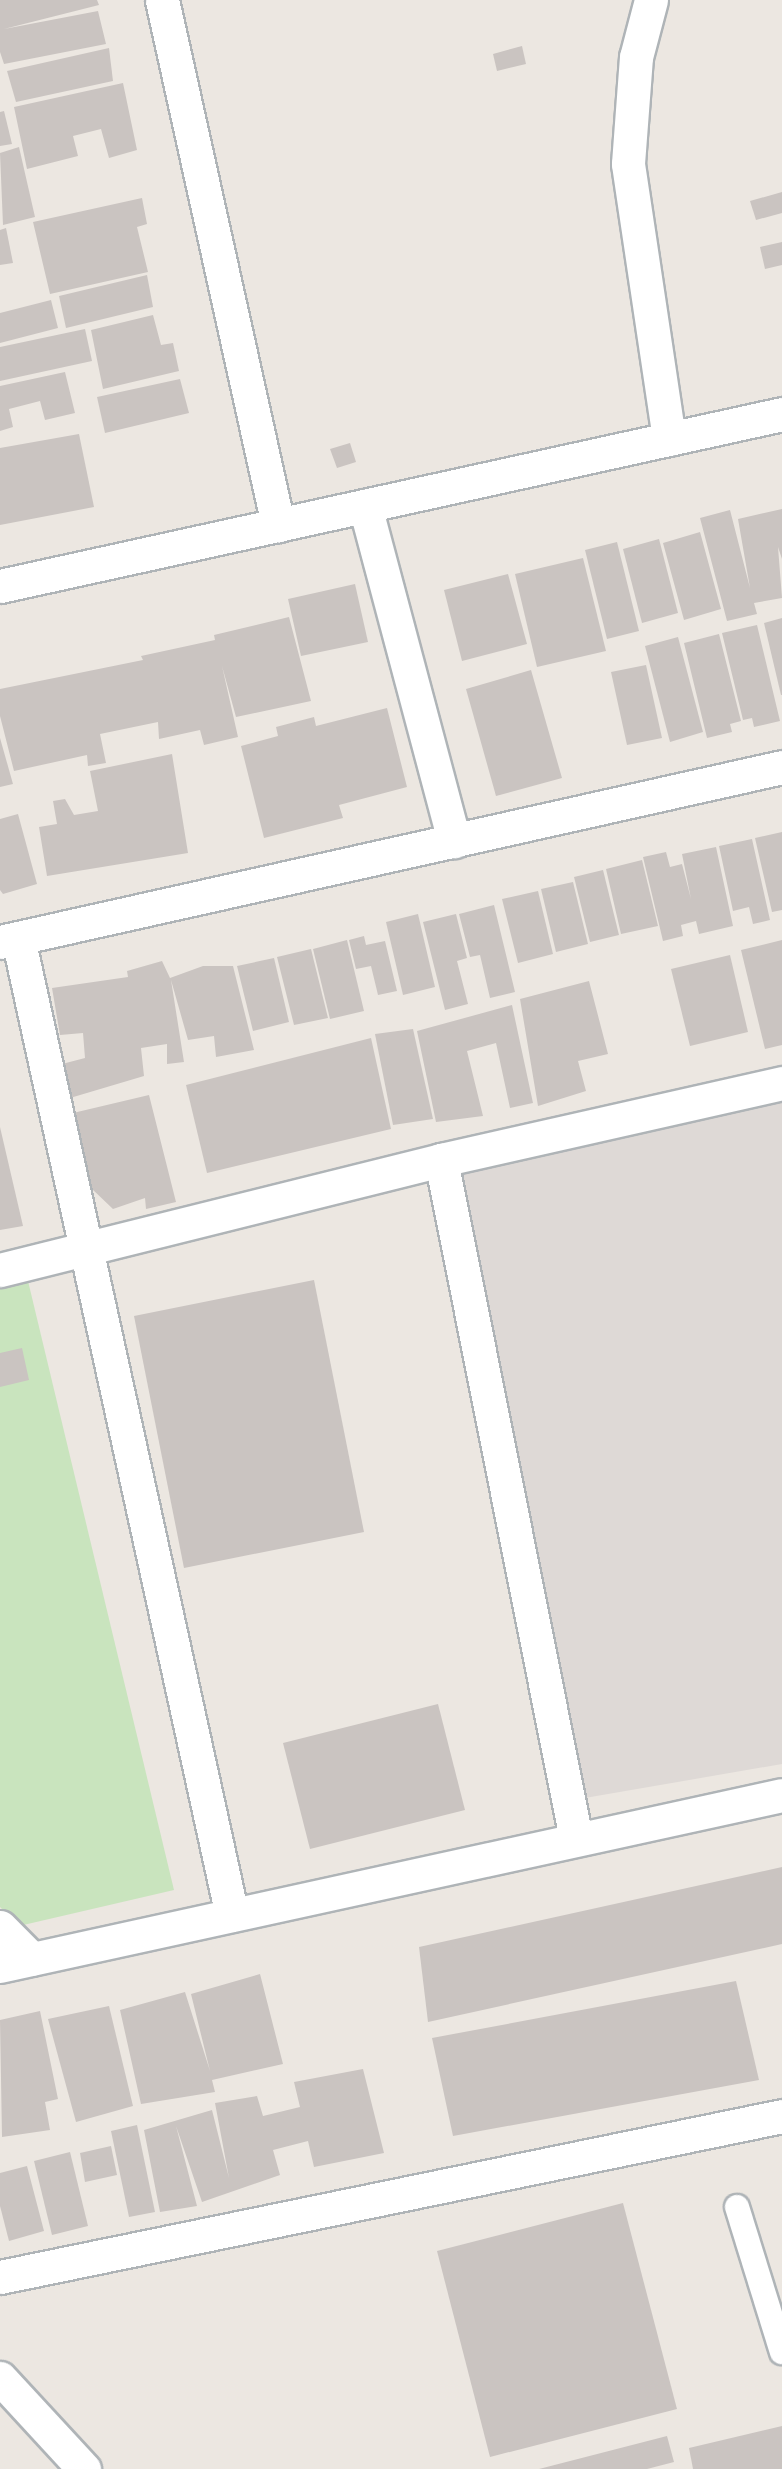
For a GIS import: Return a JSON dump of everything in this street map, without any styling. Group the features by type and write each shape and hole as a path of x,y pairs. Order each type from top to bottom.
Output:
{"street":[{"path":"162,0 278,525"},
{"path":"651,0 636,57 628,164 669,438"},
{"path":"0,586 782,414"},
{"path":"365,506 454,841"},
{"path":"232,1915 88,1250 9,940 782,767"},
{"path":"0,1270 88,1250 441,1160 782,1083"},
{"path":"441,1160 576,1839"},
{"path":"0,1966 782,1795"},
{"path":"0,1927 32,1959"},
{"path":"0,2277 782,2116"},
{"path":"0,2378 84,2469"}],"lane":[{"path":"737,2207 782,2352"}],"shaded area":[{"path":"782,1102 782,1764 579,1799 443,1171"}],"green space":[{"path":"28,1281 174,1890 19,1926 0,1907 0,1288"}],"building":[{"path":"0,0 97,0 99,5 4,29 98,11 106,44 4,64 0,52"},
{"path":"522,46 526,64 497,71 493,54"},
{"path":"109,48 113,81 16,102 7,71"},
{"path":"123,83 137,150 109,158 101,129 73,136 78,156 27,169 14,107"},
{"path":"4,111 12,144 0,146 0,112"},
{"path":"19,147 35,217 3,225 0,153"},
{"path":"782,192 782,213 756,220 750,201"},
{"path":"142,198 147,224 137,227 148,272 50,294 33,222"},
{"path":"6,228 13,263 0,265 0,230"},
{"path":"782,242 782,265 765,269 760,247"},
{"path":"147,275 153,307 66,328 59,296"},
{"path":"51,300 58,328 0,343 0,313"},
{"path":"153,315 161,345 173,343 179,371 103,389 91,330"},
{"path":"85,329 92,361 0,381 0,347"},
{"path":"65,372 75,413 45,420 40,401 9,409 13,427 0,431 0,386"},
{"path":"180,379 189,413 105,433 97,397"},
{"path":"79,434 94,507 0,525 0,448"},
{"path":"350,443 356,462 337,468 330,449"},
{"path":"782,509 782,559 778,547 782,598 754,603 757,614 727,621 700,518 730,510 750,588 738,519"},
{"path":"700,532 721,609 684,620 663,543"},
{"path":"659,539 678,613 642,623 623,549"},
{"path":"617,542 639,631 607,639 585,550"},
{"path":"583,558 606,651 537,667 515,574"},
{"path":"508,574 527,644 462,661 444,590"},
{"path":"355,584 368,642 301,656 288,599"},
{"path":"289,617 311,701 236,717 222,666 238,737 204,745 200,730 159,739 158,722 100,734 106,763 88,766 87,755 14,771 0,716 0,689 143,660 141,656 215,640 214,635"},
{"path":"782,618 782,695 781,695 764,623"},
{"path":"757,625 780,721 754,727 752,718 743,720 722,633"},
{"path":"719,634 741,721 730,724 732,732 707,738 684,643"},
{"path":"678,637 703,732 670,742 645,646"},
{"path":"646,665 662,738 627,745 611,672"},
{"path":"531,670 562,778 496,796 466,689"},
{"path":"387,708 407,787 339,805 343,818 264,838 241,746 278,736 276,727 314,717 316,726"},
{"path":"0,738 13,784 0,787"},
{"path":"172,754 188,853 47,876 39,827 57,824 53,801 65,799 74,815 98,811 90,771"},
{"path":"18,814 37,884 3,894 0,890 0,819"},
{"path":"782,832 782,910 772,912 755,838"},
{"path":"752,839 770,920 753,924 749,907 733,911 719,846"},
{"path":"716,847 733,926 699,934 696,921 681,925 683,936 663,941 643,857 666,852 670,867 682,864 691,899 682,854"},
{"path":"642,860 658,926 621,934 606,869"},
{"path":"603,870 619,935 590,942 574,877"},
{"path":"573,882 588,944 556,952 541,889"},
{"path":"538,891 553,954 518,963 502,899"},
{"path":"494,905 515,992 490,998 480,955 470,957 459,914"},
{"path":"418,914 435,987 403,995 386,922"},
{"path":"456,914 467,958 457,961 468,1004 445,1010 423,922"},
{"path":"364,936 366,945 385,941 397,991 378,995 371,966 356,969 349,940"},
{"path":"347,940 364,1011 330,1019 313,949"},
{"path":"782,940 782,1045 765,1049 741,950"},
{"path":"311,949 328,1018 294,1025 277,957"},
{"path":"730,955 748,1032 690,1046 671,969"},
{"path":"274,958 289,1022 253,1031 237,966"},
{"path":"162,961 170,978 203,966 233,966 254,1050 216,1057 214,1036 188,1040 171,980 184,1062 167,1064 167,1044 141,1048 144,1076 70,1098 62,1064 85,1058 83,1033 60,1035 52,988 128,977 127,971"},
{"path":"589,981 608,1054 578,1061 586,1091 538,1106 520,999"},
{"path":"512,1005 533,1103 510,1108 496,1043 467,1051 483,1116 436,1122 417,1031"},
{"path":"413,1029 433,1119 393,1125 375,1034"},
{"path":"371,1038 391,1129 207,1173 186,1085"},
{"path":"149,1095 176,1202 146,1209 145,1198 113,1209 91,1188 73,1113"},
{"path":"0,1127 23,1226 0,1230"},
{"path":"314,1280 364,1532 184,1568 134,1316"},
{"path":"22,1348 29,1380 0,1387 0,1353"},
{"path":"438,1704 465,1810 310,1849 283,1743"},
{"path":"782,1867 782,1944 428,2022 419,1947"},
{"path":"260,1974 283,2064 212,2080 215,2092 141,2104 120,2010 185,1992 210,2071 191,1994"},
{"path":"736,1981 759,2080 453,2136 432,2038"},
{"path":"109,2006 133,2106 76,2122 48,2019"},
{"path":"40,2011 58,2099 45,2102 50,2130 2,2137 0,2020"},
{"path":"363,2069 384,2153 314,2167 308,2141 273,2150 280,2175 202,2202 176,2126 197,2206 160,2212 144,2130 212,2110 229,2178 215,2103 257,2096 263,2116 300,2107 294,2082"},
{"path":"137,2125 155,2212 129,2217 111,2131"},
{"path":"111,2146 117,2175 85,2182 80,2153"},
{"path":"70,2152 88,2226 52,2235 34,2161"},
{"path":"27,2166 44,2231 9,2241 0,2206 0,2173"},
{"path":"623,2203 677,2409 490,2457 437,2251"},
{"path":"782,2426 782,2469 693,2469 689,2448"},
{"path":"667,2436 674,2462 647,2469 539,2469"}]}
